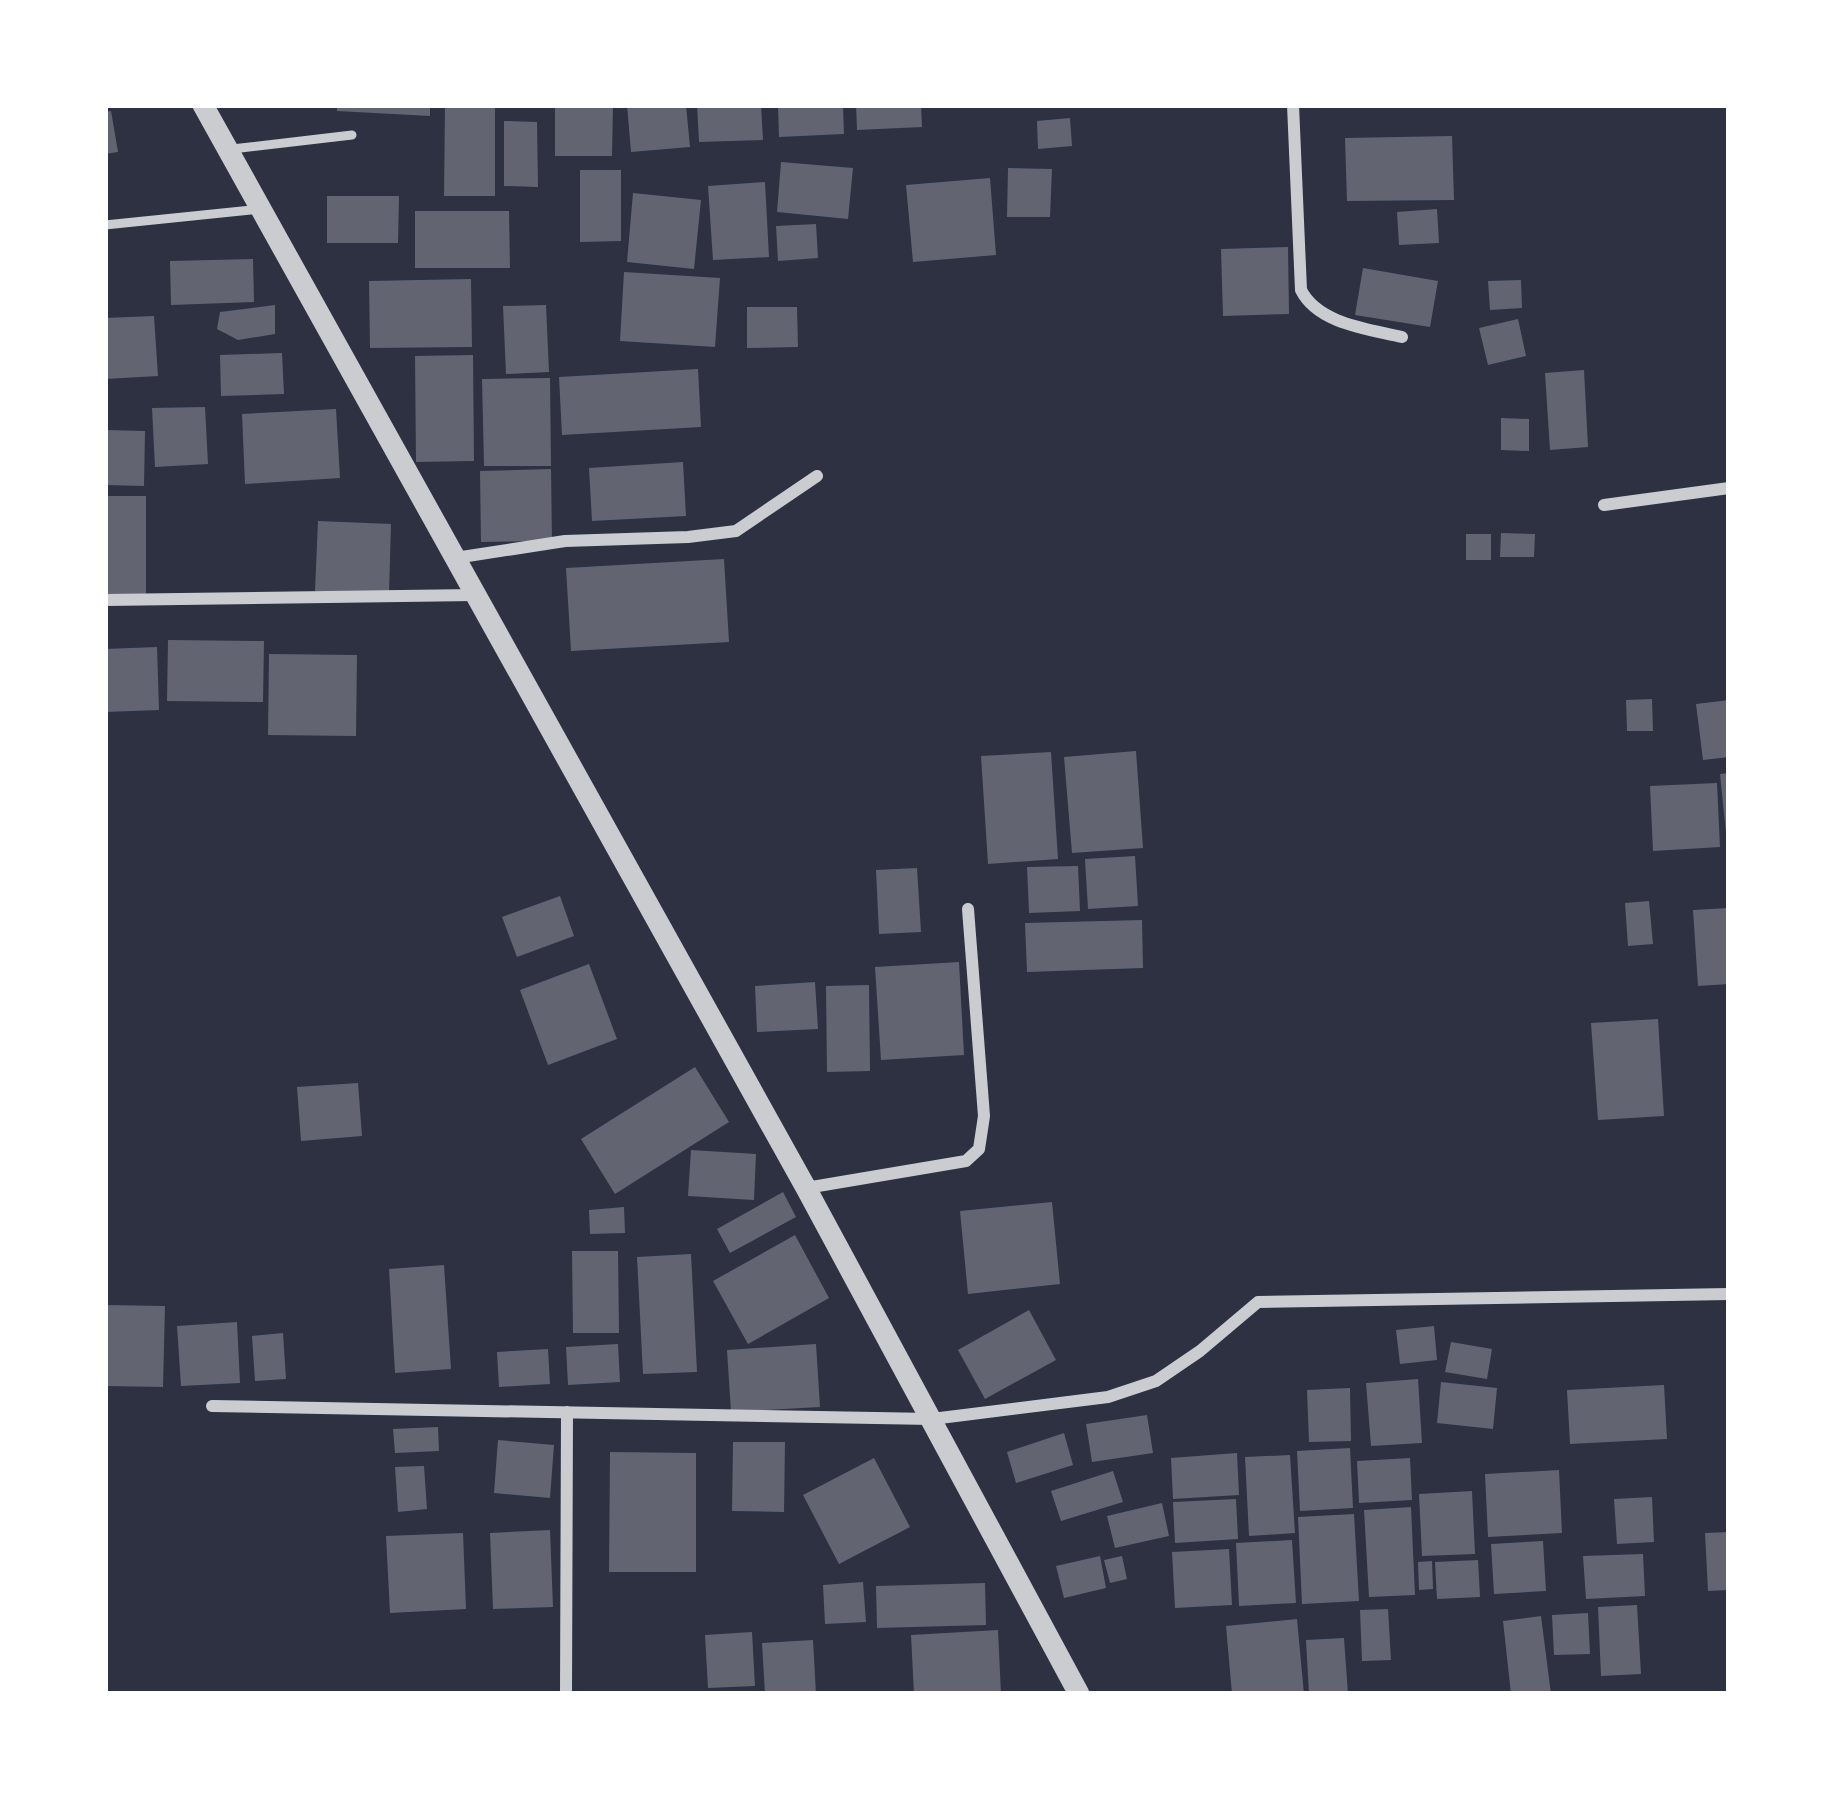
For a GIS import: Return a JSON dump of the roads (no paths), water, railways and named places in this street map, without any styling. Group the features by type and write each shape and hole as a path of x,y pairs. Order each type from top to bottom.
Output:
{"street":[{"path":"202,105 806,1188 1079,1694"},
{"path":"1293,105 1301,290 1316,311 1402,337"},
{"path":"455,559 565,541 736,531 818,476"},
{"path":"1604,505 1729,488"},
{"path":"105,600 476,595"},
{"path":"806,1188 966,1161 979,1149 984,1116 968,909"},
{"path":"212,1406 932,1419 1108,1396 1156,1381 1258,1302 1729,1294"},
{"path":"566,1694 567,1412"}],"lane":[{"path":"227,149 352,135"},
{"path":"105,225 261,209"}]}
